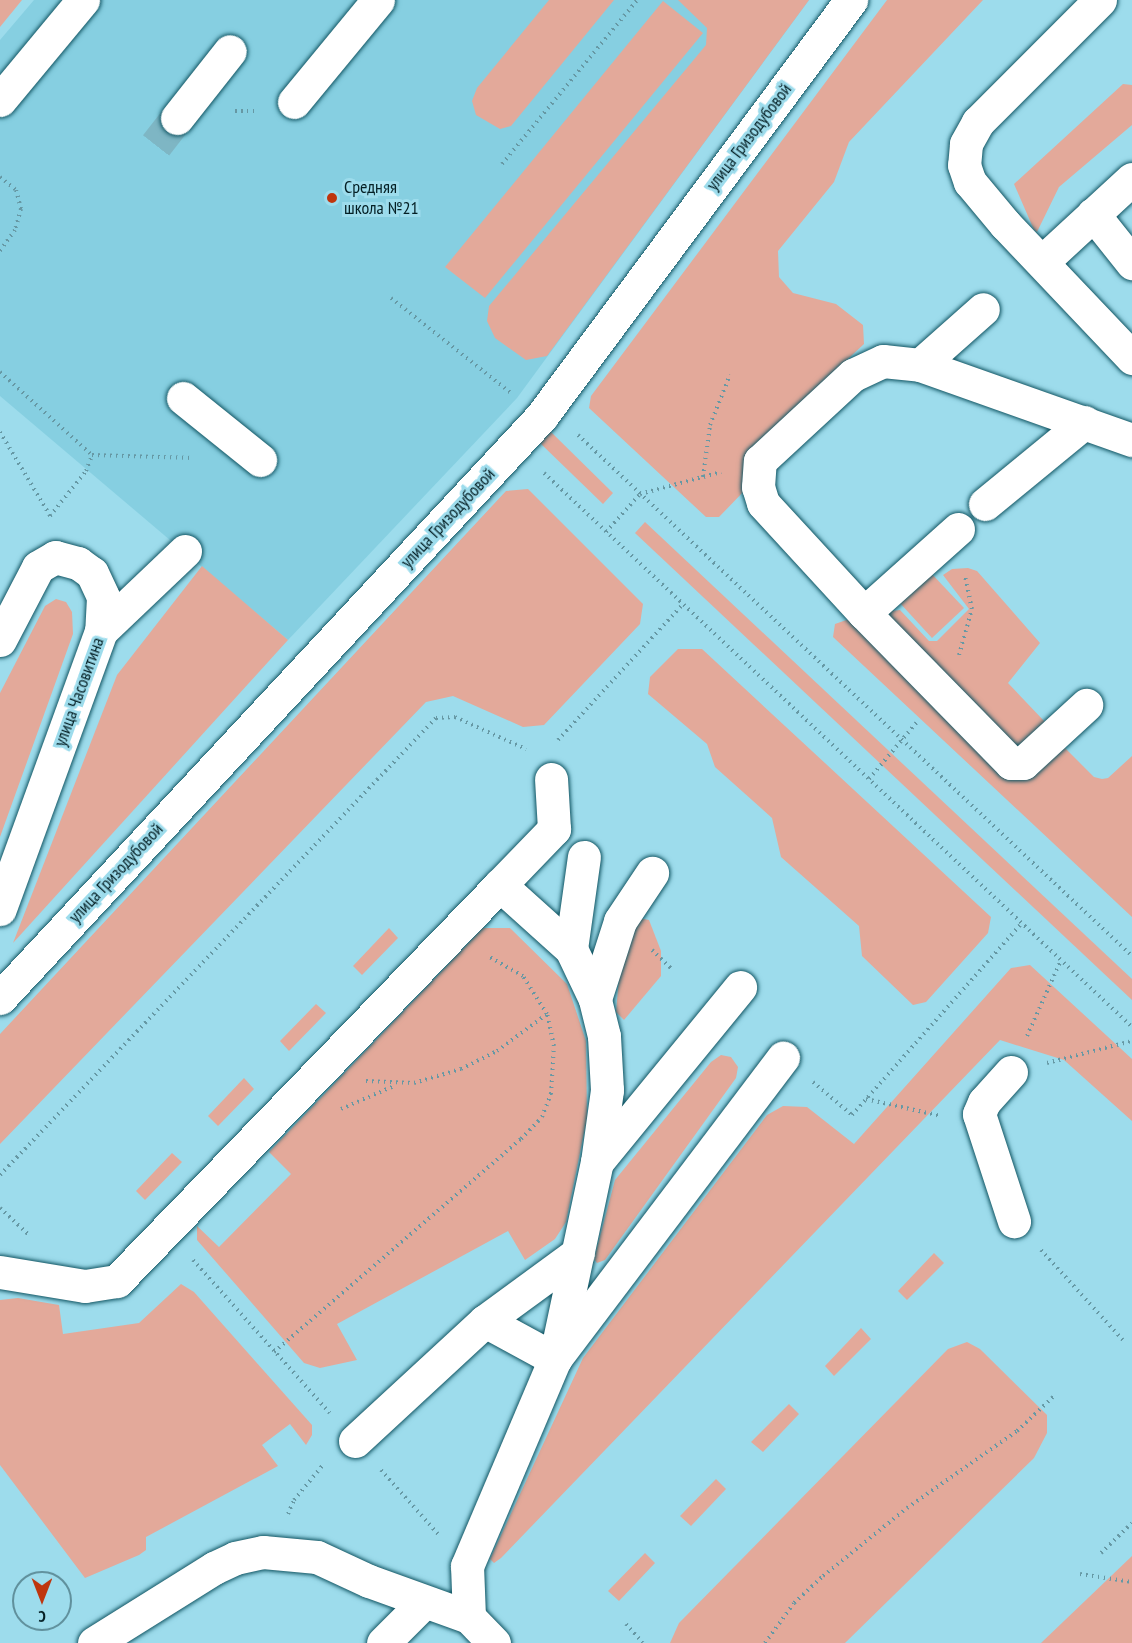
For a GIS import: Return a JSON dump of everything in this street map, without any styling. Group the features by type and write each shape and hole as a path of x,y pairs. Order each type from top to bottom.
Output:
{"street":[{"path":"0,100 83,0"},
{"path":"294,102 378,0"},
{"name":"улица Гризодубовой","path":"0,998 541,417 851,0"},
{"path":"1100,0 1022,74 978,122 966,144 964,165 970,182 1132,358"},
{"path":"180,114 230,51"},
{"path":"1042,261 1132,179"},
{"path":"1093,214 1132,263"},
{"path":"920,365 982,309"},
{"path":"1086,705 1023,763 1011,763 864,613 763,503 758,487 760,461 867,366 901,360 1132,440"},
{"path":"183,398 260,460"},
{"path":"985,504 1085,422"},
{"path":"864,613 958,529"},
{"path":"101,631 185,551"},
{"path":"0,640 38,567 55,557 78,563"},
{"name":"улица Часовитина","path":"0,909 101,631 103,597 92,573 78,563"},
{"path":"0,1272 85,1286 117,1281 554,829 551,770"},
{"path":"571,949 584,857"},
{"path":"595,999 620,921 652,873"},
{"path":"469,1617 467,1566 476,1537 555,1359 597,1162 607,1090 604,1036 595,999 571,949 500,885"},
{"path":"597,1162 740,987"},
{"path":"555,1359 783,1057"},
{"path":"1011,1072 984,1102 980,1124 1014,1221"},
{"path":"341,1450 485,1321 578,1253"},
{"path":"485,1321 555,1359"},
{"path":"94,1643 168,1594 235,1558 281,1552 317,1557 424,1602 469,1617 494,1643"},
{"path":"383,1643 424,1602"}],"path":[{"path":"502,164 637,0"},
{"path":"180,114 282,111 294,102"},
{"path":"0,177 16,190 21,209 15,230 0,251"},
{"path":"391,298 541,417"},
{"path":"0,372 92,455 200,458"},
{"path":"606,532 640,494 703,477 710,425 730,375"},
{"path":"0,432 78,563"},
{"path":"50,516 86,471 92,455"},
{"path":"600,456 1132,956"},
{"path":"568,496 1132,1027"},
{"path":"0,1175 436,718 455,717 551,770 558,740 683,604"},
{"path":"869,779 903,741"},
{"path":"828,1096 852,1115 1022,923"},
{"path":"274,1352 521,1139 542,1117 551,1094 554,1046 548,1014 523,976 481,952 444,942"},
{"path":"1011,1072 1061,960"},
{"path":"329,1061 366,1081 398,1084 428,1081 461,1069 497,1051 548,1014"},
{"path":"1011,1072 1132,1041"},
{"path":"332,1115 398,1084"},
{"path":"866,1099 980,1124"},
{"path":"1014,1221 1123,1340"},
{"path":"167,1229 238,1312"},
{"path":"765,1643 795,1603 823,1576 907,1508 1017,1431 1053,1397"},
{"path":"281,1552 285,1521 294,1500 341,1450"},
{"path":"1101,1553 1132,1523"},
{"path":"1080,1574 1132,1582"},
{"path":"626,1624 643,1643"}],"shaded area":[{"path":"0,0 22,0 0,27"},
{"name":"Средняя школа №21","path":"34,0 809,0 517,398 288,640 0,396 0,40"},
{"path":"549,0 614,0 511,126 500,129 476,115 472,101 477,88"},
{"path":"678,0 809,0 547,356 526,360 495,338 487,321 489,306 706,45 707,28"},
{"path":"887,0 983,0 849,142 834,182 778,251 779,277 793,293 836,304 863,325 864,344 748,452 748,487 719,517 706,517 589,408 591,396"},
{"path":"663,1 703,33 485,298 445,267"},
{"path":"1123,84 1132,85 1132,125 1059,187 1037,232 1034,230 1014,184"},
{"path":"551,432 613,493 603,504 540,443"},
{"path":"528,489 643,604 640,624 544,725 523,727 453,696 426,702 0,1144 0,1034 506,491"},
{"path":"645,522 1132,979 1132,1000 635,533"},
{"path":"202,566 288,640 13,943 117,675"},
{"path":"968,568 977,571 1040,643 1008,683 1045,722 1021,754 882,612 900,610 929,641 937,641 969,609 943,575 952,569"},
{"path":"930,572 964,608 932,638 899,602"},
{"path":"56,599 66,602 72,612 73,634 0,837 0,693 45,606"},
{"path":"852,618 1008,770 1063,746 1094,777 1102,779 1108,778 1132,756 1132,917 833,637 835,624"},
{"path":"678,649 702,649 991,917 988,933 926,1002 913,1005 862,956 859,926 781,857 772,818 715,767 707,744 648,694 650,677"},
{"path":"639,918 649,920 661,951 661,976 624,1020 616,1012 619,977"},
{"path":"389,928 398,938 362,975 353,966"},
{"path":"483,928 510,928 567,984 586,1041 587,1118 566,1222 555,1239 525,1260 508,1231 337,1324 357,1360 320,1368 304,1363 197,1240 197,1226 219,1247 291,1174 269,1152"},
{"path":"1030,965 1132,1059 1132,1121 1064,1060 1000,1040 494,1563 490,1559 583,1358 767,1115 783,1106 807,1107 854,1144 1011,968"},
{"path":"316,1004 326,1013 289,1051 280,1041"},
{"path":"721,1055 731,1057 738,1067 736,1078 605,1260 597,1263 594,1259 615,1180 711,1062"},
{"path":"244,1078 254,1089 218,1126 208,1116"},
{"path":"172,1153 182,1162 145,1200 136,1191"},
{"path":"934,1253 944,1263 907,1300 898,1291"},
{"path":"181,1284 194,1292 312,1425 312,1435 306,1445 290,1424 262,1445 278,1466 146,1537 146,1550 139,1555 85,1578 0,1465 0,1300 18,1298 59,1305 63,1334 139,1323"},
{"path":"861,1328 871,1339 834,1376 825,1366"},
{"path":"967,1342 980,1349 1047,1415 1047,1433 1034,1458 845,1643 670,1643 679,1623 948,1349"},
{"path":"789,1404 799,1414 763,1452 751,1442"},
{"path":"716,1479 726,1489 691,1526 680,1516"},
{"path":"645,1553 655,1563 619,1601 608,1591"},
{"path":"1132,1556 1132,1643 1041,1643"}],"tunnel":[{"path":"156,145 177,118"}],"place":[{"name":"Средняя школа №21","path":"332,198"}]}
